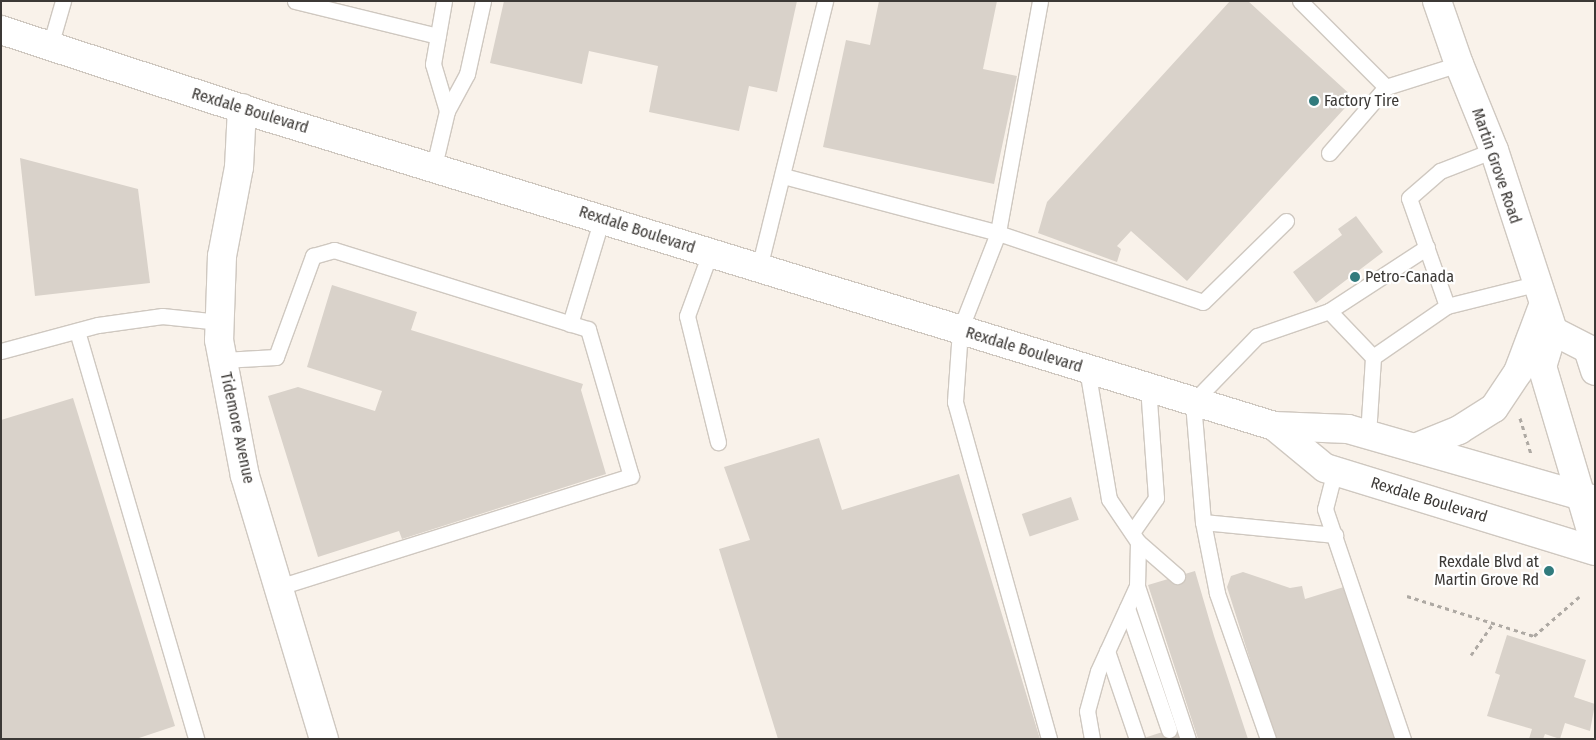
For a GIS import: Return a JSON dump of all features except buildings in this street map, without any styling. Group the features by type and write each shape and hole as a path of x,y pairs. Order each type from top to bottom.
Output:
{"main road":[{"name":"Martin Grove Road","path":"1438,1 1458,64 1494,150 1539,295 1553,331"},
{"name":"Rexdale Boulevard","path":"1,30 242,108 1274,426 1348,429 1587,497"},
{"name":"Tidemore Avenue","path":"242,108 239,167 222,256 220,322 223,360 245,476 324,739"},
{"path":"1415,448 1459,430 1494,408 1518,372 1539,295"},
{"path":"1595,370 1588,349 1553,331 1542,366 1587,497 1595,544"},
{"name":"Rexdale Boulevard","path":"1274,426 1325,468 1595,551"}],"lane":[{"path":"50,46 63,1"},
{"path":"295,1 438,36"},
{"path":"444,1 433,64 447,111"},
{"path":"434,166 447,111 467,74 483,1"},
{"path":"759,268 825,1"},
{"path":"1040,1 998,233 960,330 954,402 1050,739"},
{"path":"1300,1 1386,87"},
{"path":"1329,153 1386,87 1458,64"},
{"path":"1447,306 1409,198 1440,171 1494,150"},
{"path":"783,176 998,233 1203,302 1286,221"},
{"path":"570,324 602,218"},
{"path":"1268,739 1217,593 1204,522 1193,402 1257,336 1329,311 1427,247"},
{"path":"223,360 276,357 313,256 334,250 588,329 630,476 278,587"},
{"path":"710,253 687,316 718,442"},
{"path":"1373,357 1447,306 1539,295"},
{"path":"1329,311 1373,357 1368,435"},
{"path":"1,351 77,331 162,316 220,322"},
{"path":"77,331 196,739"},
{"path":"1087,369 1109,499 1135,537 1177,576"},
{"path":"1148,388 1156,498 1135,537 1137,586 1188,739"},
{"path":"1335,470 1325,509 1403,739"},
{"path":"1204,522 1335,536"},
{"path":"1092,739 1087,711 1107,651 1137,586"},
{"path":"1127,608 1169,730"},
{"path":"1107,651 1137,739"}],"path":[{"path":"1518,411 1531,454"},
{"path":"1407,596 1534,636 1580,597"},
{"path":"1471,655 1493,624"}],"place":[{"name":"Factory Tire","path":"1314,101"},
{"name":"Petro-Canada","path":"1355,277"},
{"name":"Rexdale Blvd at Martin Grove Rd","path":"1549,571"}]}
